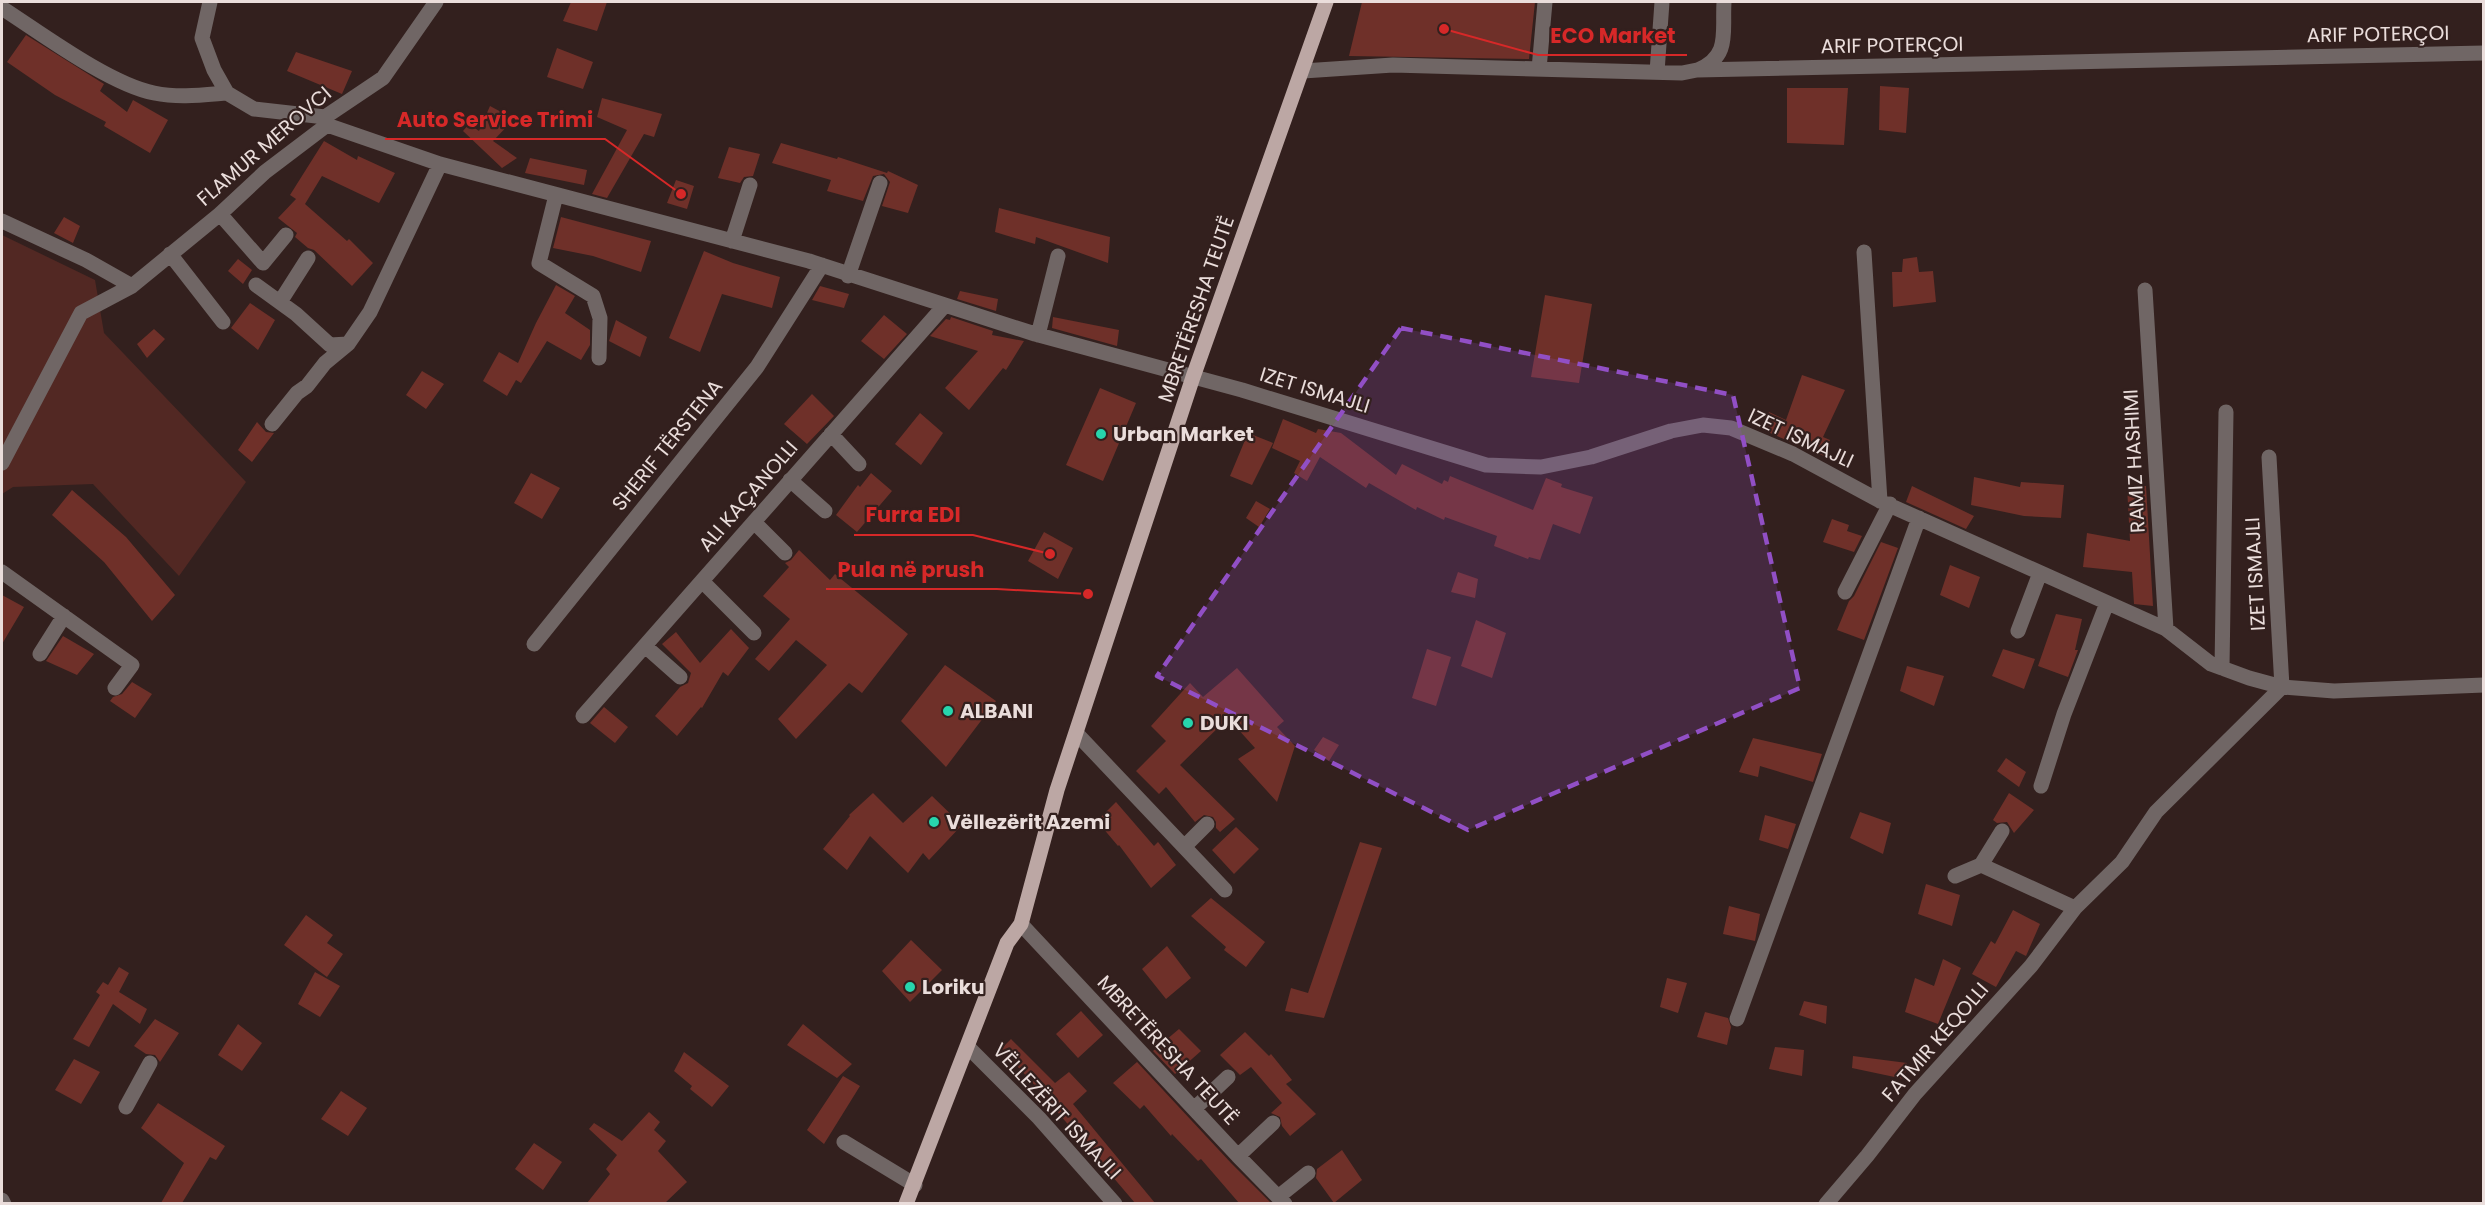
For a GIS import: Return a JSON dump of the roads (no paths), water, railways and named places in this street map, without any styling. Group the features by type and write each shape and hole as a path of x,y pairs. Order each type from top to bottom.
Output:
{"main road":[{"name":"MBRETËRESHA TEUTË","path":"906,1203 915,1185 1006,943 1021,924 1057,790 1193,377 1326,2"}],"street":[{"path":"210,2 202,38 214,70 227,93 254,109 326,121 440,164 822,265 1038,335 1193,377"},
{"name":"FLAMUR MEROVCI","path":"2,463 81,313 132,286 220,214 265,172 326,121 383,78 436,2"},
{"path":"1539,69 1545,2"},
{"path":"1657,72 1662,2"},
{"path":"1697,70 1708,65 1717,57 1723,46 1724,2"},
{"path":"2,8 67,51 117,79 152,93 188,97 227,93"},
{"name":"ARIF POTERÇOI","path":"1303,71 1393,65 1682,73 1697,70 2484,53"},
{"path":"272,424 325,363 348,344 370,312 440,164"},
{"path":"848,275 880,183"},
{"path":"732,241 750,185"},
{"path":"556,195 539,262 593,296 600,318 599,358"},
{"path":"220,214 263,263 286,235"},
{"path":"2,221 86,260 132,286"},
{"path":"1845,592 1885,502 1864,252"},
{"path":"170,254 223,322"},
{"path":"1038,335 1059,256"},
{"path":"280,303 308,258"},
{"name":"SHERIF TËRSTENA","path":"534,644 757,367 822,265"},
{"path":"256,285 330,345 348,344"},
{"name":"RAMIZ HASHIMI","path":"2145,290 2166,629"},
{"name":"ALI KAÇANOLLI","path":"583,716 945,304"},
{"name":"IZET ISMAJLI","path":"1193,377 1325,414 1486,465 1541,467 1591,457 1671,431 1703,425 1731,428 1793,454 1918,518 2166,629 2211,664 2222,668 2282,687 2334,692 2484,685"},
{"name":"IZET ISMAJLI","path":"2222,668 2226,412"},
{"path":"831,434 859,464"},
{"name":"IZET ISMAJLI","path":"2269,457 2282,687"},
{"path":"790,480 825,511"},
{"path":"1737,1018 1918,518"},
{"path":"754,522 785,553"},
{"path":"2,572 132,665 115,688"},
{"path":"2018,631 2040,573"},
{"path":"702,581 754,633"},
{"path":"2041,786 2064,714 2108,603"},
{"path":"40,654 64,616"},
{"path":"645,646 680,677"},
{"name":"FATMIR KEQOLLI","path":"1826,1203 1867,1156 1915,1094 2031,966 2075,908 2121,862 2156,812 2282,687"},
{"path":"1077,734 1225,890"},
{"path":"1184,847 1207,824"},
{"path":"1955,876 1981,866 2002,831"},
{"path":"1981,866 2075,908"},
{"name":"MBRETËRESHA TEUTË","path":"1021,924 1282,1200"},
{"name":"VËLLEZËRIT ISMAJLI","path":"968,1047 1039,1118 1114,1203"},
{"path":"126,1107 150,1062"},
{"path":"1195,1108 1228,1077"},
{"path":"1238,1156 1273,1124"},
{"path":"844,1142 915,1185"},
{"path":"1282,1200 1308,1173"}],"place":[{"name":"ECO Market","path":"1444,29"},
{"name":"Auto Service Trimi","path":"681,194"},
{"name":"Urban Market","path":"1101,434"},
{"name":"Furra EDI","path":"1050,554"},
{"name":"Pula në prush","path":"1088,594"},
{"name":"ALBANI","path":"948,711"},
{"name":"DUKI","path":"1188,723"},
{"name":"Vëllezërit Azemi","path":"934,822"},
{"name":"Loriku","path":"910,987"}]}
